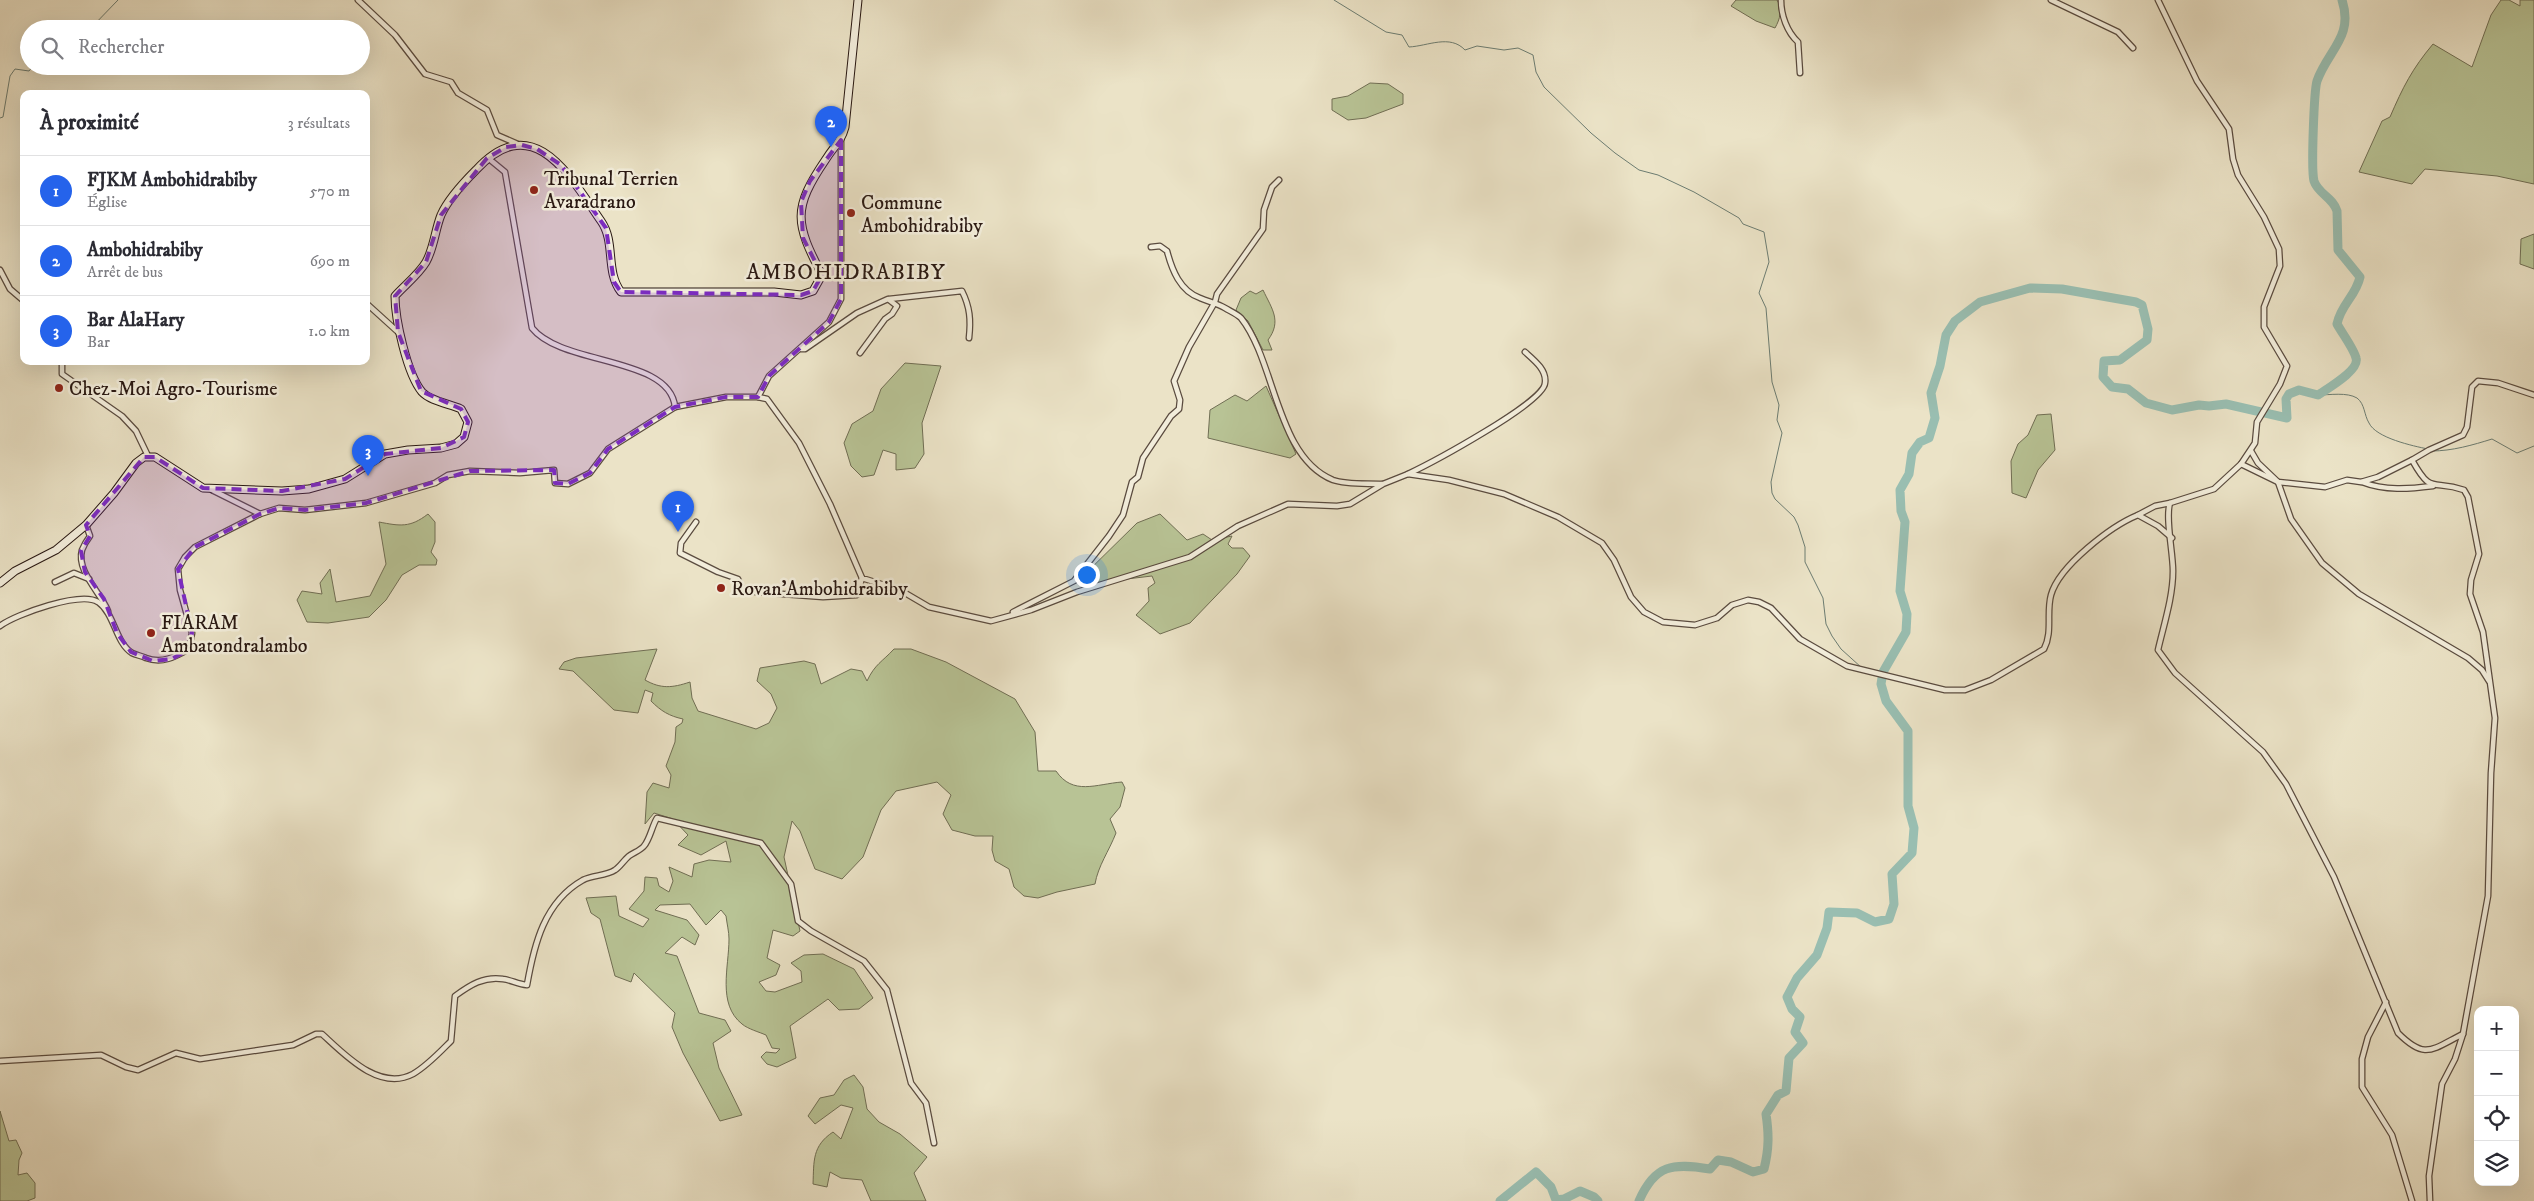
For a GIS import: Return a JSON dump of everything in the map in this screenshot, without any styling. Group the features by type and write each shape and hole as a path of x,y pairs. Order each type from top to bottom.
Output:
{"main road":[{"path":"0,583 15,571 56,550 86,525 114,493 136,462 148,456 161,461 195,485 212,489 282,491 309,489 345,479 385,454 408,450 441,448 456,444 464,437 468,422 461,409 430,397 421,391 398,332 395,296 426,262 441,215 463,183 487,158 506,147 522,146 536,149 561,164 606,228 614,282 621,292 774,292 801,295 812,292 822,275 803,238 801,202 810,182 841,140 845,127 858,0"}],"street":[{"path":"358,0 395,35 425,74 451,82 458,93 487,110 497,135 522,146"},
{"path":"1781,0 1781,12 1792,37 1798,42 1800,73"},
{"path":"2051,0 2118,32 2133,48"},
{"path":"1408,474 1449,480 1504,494 1558,517 1602,542 1614,560 1631,597 1644,612 1663,622 1695,625 1717,618 1732,605 1748,600 1759,602 1771,608 1800,639 1847,666 1945,690 1965,690 1991,680 2038,652 2048,642 2050,595 2062,574 2113,528 2156,506 2214,489 2241,464 2251,451 2255,443 2257,422 2280,384 2287,366 2264,327 2264,307 2280,266 2281,255 2264,217 2238,175 2233,159 2229,129 2197,81 2158,0"},
{"path":"758,397 769,376 829,322 841,299 841,140"},
{"path":"487,158 505,172 532,328 550,343 590,358 625,366 652,376 670,392 675,407"},
{"path":"862,578 900,590 929,607 991,621 1074,580 1109,536 1122,516 1132,482 1138,477 1143,458 1151,443 1171,416 1179,409 1180,400 1174,381 1189,347 1215,302 1217,294 1263,229 1264,210 1272,187 1279,180"},
{"path":"1151,247 1160,246 1167,250 1171,265 1185,290 1200,298 1215,302 1240,317 1257,348 1280,410 1305,460 1334,480 1383,484"},
{"path":"0,270 10,289 20,297"},
{"path":"800,349 806,349 857,313 888,299 962,290 968,303 971,318 970,338"},
{"path":"860,353 885,319 892,314 896,306 888,299"},
{"path":"370,307 398,332"},
{"path":"1003,616 1031,610 1077,592 1190,556 1238,526 1288,504 1336,506 1350,504 1383,484 1408,474 1491,429 1540,393 1546,385 1544,372 1525,352"},
{"path":"62,365 62,374 122,416 136,431 148,456"},
{"path":"2361,482 2378,477 2429,450 2463,435 2467,427 2472,387 2478,381 2498,382 2534,395"},
{"path":"86,525 90,536 82,551 89,579 104,599 117,632 130,652 153,661 172,659 188,649 192,633 180,590 178,569 185,557 195,547 260,514 278,508 305,510 366,503 435,483 448,475 470,471 520,473 554,470 556,483 568,484 590,473 608,448 675,407 726,397 758,397 767,400 798,443 830,504 853,561 862,578 857,595 823,597 743,591 738,579 680,554 681,543 696,522"},
{"path":"2251,451 2258,463 2278,482 2291,519 2322,563 2359,594 2468,658 2482,670 2491,684"},
{"path":"2412,460 2422,479 2437,486"},
{"path":"2241,464 2278,482 2325,487 2346,480 2376,487 2409,489 2437,486 2464,490 2468,497 2479,554 2471,580 2470,594 2483,632 2495,728 2490,789 2487,901 2463,1034 2455,1059 2442,1084 2429,1176 2430,1201"},
{"path":"212,489 260,514"},
{"path":"2170,502 2166,512 2172,538 2172,590 2158,650 2175,673 2263,752 2286,784 2334,877 2398,1033 2414,1048 2426,1051 2463,1034"},
{"path":"2138,515 2158,526 2172,538"},
{"path":"55,582 74,573 89,579"},
{"path":"0,626 9,619 82,598 97,602 109,614"},
{"path":"0,1060 101,1055 126,1067 138,1070 176,1053 200,1059 293,1045 316,1034 322,1034 355,1064 370,1073 390,1077 402,1077 412,1074 452,1041 455,996 469,985 486,978 504,979 527,985 540,928 549,914 571,889 581,881 594,875 614,871 629,856 644,846 657,818 702,830 742,836 761,843 791,884 798,921 811,931 864,961 871,969 886,990 912,1083 926,1103 934,1142"},
{"path":"2386,1002 2368,1037 2364,1052 2362,1087 2392,1135 2412,1201"}],"highlighted area":[{"path":"841,140 841,299 829,322 769,376 758,397 726,397 675,407 608,449 590,473 568,484 555,483 554,470 470,471 366,503 305,510 279,508 260,514 195,547 178,569 192,633 189,649 172,659 153,661 131,652 117,633 104,599 85,572 81,551 90,536 86,525 144,457 155,457 203,488 282,491 345,479 385,454 441,448 464,437 468,422 461,409 421,391 398,332 395,296 426,262 441,215 487,158 506,147 522,145 537,149 561,165 606,228 614,282 621,292 801,295 813,291 822,275 803,238 801,202 810,181"}],"green space":[{"path":"1736,0 1777,0 1780,14 1775,28 1756,21 1731,6"},
{"path":"2501,0 2509,0 2520,6 2520,0 2534,0 2534,184 2497,176 2425,169 2412,184 2359,172 2382,121 2390,117 2408,79 2433,44 2472,67 2491,15"},
{"path":"1370,83 1388,84 1403,94 1403,104 1366,118 1348,120 1332,110 1332,99 1348,96"},
{"path":"2534,234 2534,269 2520,264 2521,239"},
{"path":"1263,290 1272,309 1275,321 1268,340 1272,350 1263,350 1248,321 1236,310 1241,298 1250,291 1256,294"},
{"path":"905,363 941,366 922,423 924,454 915,468 896,470 896,454 883,450 874,475 862,477 851,466 844,443 852,424 873,411 881,389"},
{"path":"1266,386 1296,454 1290,458 1208,438 1210,410 1235,395 1247,401"},
{"path":"2051,414 2055,450 2038,470 2026,498 2012,493 2011,461 2018,444 2028,435 2037,415"},
{"path":"428,514 435,522 435,542 431,552 437,560 436,565 419,565 402,575 386,600 369,617 328,623 307,622 297,600 302,591 322,594 320,583 330,569 336,602 370,596 386,564 379,522 405,525 416,522"},
{"path":"1160,514 1187,540 1203,534 1212,540 1232,536 1228,544 1232,548 1243,548 1250,556 1237,574 1190,623 1160,634 1136,615 1149,601 1148,588 1155,583 1152,576 1084,584 1080,579 1137,523"},
{"path":"657,649 645,680 667,687 690,682 692,698 698,711 756,729 769,723 777,708 771,694 757,681 760,668 804,661 815,664 821,684 851,669 862,671 867,681 876,667 894,649 911,649 946,662 1015,699 1035,732 1038,771 1056,771 1070,784 1077,786 1086,787 1122,782 1125,788 1120,807 1110,819 1116,833 1096,877 1095,884 1038,898 1024,896 1014,887 1009,869 995,861 992,850 993,836 975,836 952,830 943,814 951,795 937,782 896,791 881,810 863,857 842,879 815,869 800,831 792,821 784,857 800,931 793,936 773,930 767,958 780,965 776,975 759,982 766,991 775,992 802,982 801,971 791,963 804,955 823,954 854,969 873,998 859,1009 839,1010 828,999 790,1026 796,1058 777,1067 767,1064 761,1057 766,1052 776,1053 780,1049 772,1048 766,1035 742,1024 734,1016 729,1006 726,984 729,939 726,916 721,910 706,925 690,904 660,905 655,910 687,920 699,935 695,945 682,937 665,953 677,956 699,1013 725,1020 731,1031 713,1043 719,1068 742,1115 720,1121 683,1053 672,1027 675,1013 634,973 631,982 615,976 600,919 591,913 586,898 616,896 619,916 643,927 649,919 629,909 644,891 645,877 657,878 659,886 669,892 673,881 669,867 692,877 694,864 709,860 731,862 726,841 701,855 678,845 688,835 673,819 654,813 645,824 647,792 653,783 669,788 671,775 666,766 675,742 676,727 682,723 683,719 669,715 658,708 651,701 653,693 645,690 638,713 614,710 573,671 559,669 564,662 576,658"},
{"path":"854,1075 863,1087 867,1109 879,1122 900,1134 927,1157 914,1173 926,1201 871,1201 862,1180 841,1178 830,1172 827,1187 813,1184 814,1161 821,1143 833,1132 841,1139 853,1108 841,1105 815,1124 808,1116 820,1098 834,1095 844,1080"},
{"path":"0,1111 9,1141 16,1140 22,1153 19,1160 18,1175 27,1173 35,1183 35,1198 27,1201 0,1201"}],"waterway":[{"path":"99,20 118,0"},
{"path":"1334,0 1386,32 1402,35 1409,47 1446,42 1459,45 1465,50 1477,46 1504,50 1518,48 1533,55 1536,72 1544,87 1591,133 1615,153 1639,170 1658,175 1694,192 1739,218 1743,224 1764,232 1769,262 1759,293 1766,308 1772,382 1779,405 1777,420 1782,433 1771,482 1772,493 1775,499 1794,517 1798,525 1805,547 1805,562 1823,598 1826,624 1832,636 1841,649 1862,668"},
{"path":"1639,1201 1652,1180 1659,1173 1667,1169 1686,1166 1710,1169 1718,1160 1731,1162 1753,1172 1764,1169 1768,1142 1766,1114 1778,1095 1786,1091 1789,1058 1803,1043 1795,1032 1800,1017 1792,1009 1787,997 1797,978 1817,955 1827,928 1829,912 1857,913 1875,922 1889,919 1894,904 1892,874 1912,853 1914,828 1908,806 1908,731 1886,701 1881,684 1883,672 1906,632 1907,614 1900,591 1905,522 1901,511 1900,490 1909,474 1912,453 1920,442 1929,438 1935,418 1931,393 1940,366 1946,335 1955,321 1980,302 2030,288 2062,289 2136,302 2142,305 2148,329 2147,340 2120,360 2104,361 2103,377 2112,387 2128,389 2146,403 2172,410 2199,405 2226,404 2287,418 2286,399 2289,394 2299,390 2318,395 2348,373 2356,363 2355,354 2337,324 2360,277 2338,250 2337,211 2332,202 2316,185 2313,174 2314,114 2317,81 2342,34 2345,24 2342,0"},
{"path":"0,118 3,117 10,76 15,69 20,70"},
{"path":"2318,395 2343,394 2353,396 2360,400 2367,420 2379,433 2413,446 2428,449"},
{"path":"2432,451 2455,449 2492,439 2517,453 2534,446"},
{"path":"1868,669 1883,672"},
{"path":"1500,1201 1536,1172 1551,1187 1556,1200 1564,1199 1580,1191 1594,1197 1598,1201"}],"place":[{"name":"Ambohidrabiby","path":"831,147"},
{"name":"Tribunal Terrien Avaradrano","path":"534,190"},
{"name":"Commune Ambohidrabiby","path":"851,213"},
{"name":"Chez-Moi Agro-Tourisme","path":"59,388"},
{"name":"Bar AlaHary","path":"368,476"},
{"name":"FJKM Ambohidrabiby","path":"678,532"},
{"name":"Rovan'Ambohidrabiby","path":"721,588"},
{"name":"FIARAM Ambatondralambo","path":"151,633"}],"district":[{"name":"AMBOHIDRABIBY","path":"846,271"}]}
